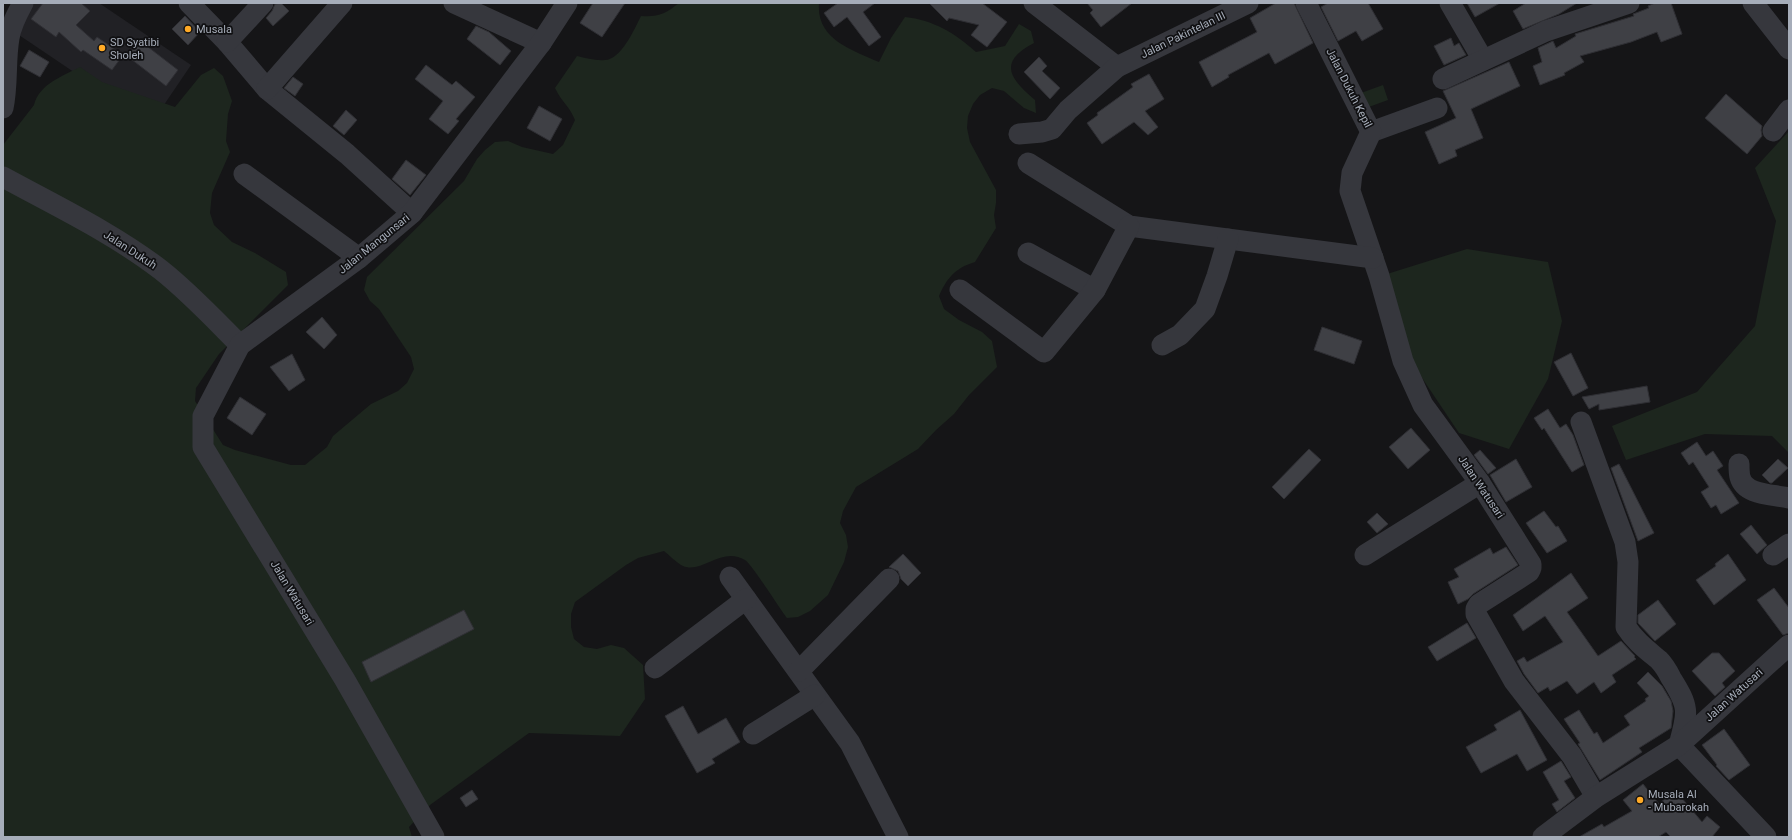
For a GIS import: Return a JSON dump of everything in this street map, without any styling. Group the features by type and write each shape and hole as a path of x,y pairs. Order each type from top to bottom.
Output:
{"street":[{"path":"3,108 6,93 9,38 14,21 23,3"},
{"path":"189,3 227,42 267,89 347,154 412,214"},
{"path":"227,42 263,3"},
{"path":"267,89 342,3"},
{"path":"454,3 541,43"},
{"name":"Jalan Mangunsari","path":"240,345 359,258 412,214 541,43 567,3"},
{"path":"1034,3 1116,67"},
{"name":"Jalan Pakintelan III","path":"1019,134 1042,132 1052,129 1068,110 1116,67 1248,3"},
{"name":"Jalan Dukuh Kepil","path":"1306,3 1371,132 1437,108"},
{"path":"1450,3 1483,60"},
{"path":"1443,79 1546,32 1629,3"},
{"path":"1753,3 1789,49"},
{"path":"1773,131 1789,110"},
{"name":"Jalan Watusari","path":"1371,132 1352,173 1350,191 1373,258 1403,361 1423,405 1480,482 1531,564 1529,572 1479,604 1476,609 1476,614 1514,681 1572,756 1596,797"},
{"path":"1028,163 1129,226 1373,258"},
{"path":"244,174 359,258"},
{"name":"Jalan Dukuh","path":"3,177 116,239 161,270 202,307 240,345"},
{"path":"960,290 1044,352 1095,290 1129,226"},
{"path":"1162,345 1180,335 1205,309 1228,239"},
{"path":"1028,253 1095,290"},
{"name":"Jalan Watusari","path":"240,345 203,416 203,447 344,680 434,837"},
{"name":"Jalan Watusari","path":"1581,422 1625,542 1628,562 1626,627 1631,635 1661,662 1686,705 1686,717 1679,745"},
{"path":"1739,464 1740,478 1751,489 1760,493 1789,498"},
{"path":"1365,555 1480,482"},
{"path":"730,577 850,743 898,837"},
{"path":"799,671 889,578"},
{"path":"655,668 746,599"},
{"name":"Jalan Watusari","path":"1543,837 1596,797 1679,745 1789,645"},
{"path":"753,734 815,695"},
{"path":"1679,745 1766,837"}],"shaded area":[{"name":"SD Syatibi Sholeh","path":"32,3 99,3 191,65 151,124 13,31"},
{"path":"679,3 819,3 823,26 838,42 847,48 879,62 891,38 905,17 925,21 943,28 952,33 976,52 1005,46 1019,24 1031,31 1034,43 1022,50 1015,57 1011,64 1011,71 1019,85 1035,100 1036,113 1024,108 1004,91 992,88 980,95 973,104 968,116 967,128 970,142 996,190 994,215 996,228 975,262 962,267 952,274 939,296 944,309 959,320 982,332 992,341 997,367 969,395 954,414 918,449 856,487 843,511 840,523 846,535 848,547 844,562 828,595 810,611 798,617 787,618 759,577 745,560 728,556 690,567 681,565 664,551 638,558 575,602 571,614 571,627 574,639 584,647 597,649 611,645 624,648 643,665 645,699 620,736 529,733 430,805 409,827 412,837 3,837 3,145 34,105 41,91 59,77 80,67 102,82 175,107 201,75 214,68 223,76 232,101 228,114 226,141 230,152 212,193 210,213 214,225 232,242 255,253 286,272 288,285 219,354 196,388 195,401 223,445 235,450 291,465 305,465 327,447 333,436 371,404 398,391 407,383 414,369 411,357 379,309 370,301 364,290 367,277 464,181 477,159 495,142 508,141 522,147 553,154 563,145 575,120 571,111 555,88 577,56 598,60 611,59 617,55 627,42 641,16 662,14"},
{"path":"1383,85 1388,100 1366,108 1361,93"},
{"path":"1789,131 1789,453 1772,436 1705,434 1626,460 1612,426 1697,392 1755,326 1776,221 1755,168"},
{"path":"1467,249 1548,262 1562,321 1548,379 1509,449 1459,433 1410,360 1387,274"}],"building":[{"path":"43,3 81,3 90,11 76,25 94,41 97,37 123,55 112,70 83,50 81,52 59,32 56,37 31,19"},
{"path":"281,3 289,11 273,26 266,18 272,11 275,4"},
{"path":"593,3 625,3 602,37 580,23"},
{"path":"838,3 875,3 863,12 881,37 869,46 847,17 834,27 824,13"},
{"path":"929,3 982,3 1007,22 987,47 971,35 979,25 949,18 947,21"},
{"path":"1087,3 1132,3 1101,27 1090,13 1093,10"},
{"path":"1276,3 1294,3 1313,43 1275,64 1269,53 1228,75 1229,77 1212,87 1199,62 1257,32 1250,18"},
{"path":"1328,3 1368,3 1383,29 1362,41 1356,31 1338,41 1321,7"},
{"path":"1467,3 1500,3 1475,17"},
{"path":"1526,3 1577,3 1559,14 1523,29 1513,11"},
{"path":"1655,3 1671,3 1682,34 1661,42 1657,32 1631,42 1580,56 1584,62 1564,73 1565,75 1540,85 1533,66 1542,62 1538,48 1553,41 1556,48 1576,36 1575,34 1634,16 1633,14 1649,8 1648,6"},
{"name":"Musala","path":"185,16 200,32 188,45 172,29"},
{"path":"476,26 489,32 511,51 500,65 467,39"},
{"path":"1451,38 1454,46 1459,43 1466,55 1444,65 1434,46"},
{"path":"139,40 178,70 166,86 127,56"},
{"path":"29,50 49,62 40,77 20,66"},
{"path":"1039,57 1047,66 1042,71 1060,88 1050,99 1024,72"},
{"path":"1509,62 1520,86 1471,109 1483,138 1455,150 1457,156 1439,164 1425,132 1456,118 1443,91"},
{"path":"426,65 452,85 456,81 475,97 456,119 459,121 448,134 429,119 443,101 415,79"},
{"path":"1149,74 1164,99 1145,111 1158,127 1148,135 1134,122 1102,144 1087,123 1098,115 1097,113 1133,87 1131,84"},
{"path":"293,77 303,84 295,96 284,88"},
{"path":"1726,94 1762,126 1762,136 1747,154 1705,118"},
{"path":"539,106 562,119 550,141 527,128"},
{"path":"346,110 357,120 344,135 333,126"},
{"path":"406,160 426,175 410,195 392,179"},
{"path":"322,317 337,335 324,349 306,332"},
{"path":"1322,327 1362,341 1354,364 1314,350"},
{"path":"1571,353 1588,388 1573,396 1554,362"},
{"path":"292,354 305,380 289,391 270,367"},
{"path":"1647,386 1650,402 1599,410 1599,404 1589,409 1582,397"},
{"path":"240,397 266,414 252,435 227,418"},
{"path":"1548,409 1560,428 1566,424 1573,435 1584,465 1572,472 1544,428 1542,430 1534,418"},
{"path":"1411,428 1430,450 1408,469 1389,447"},
{"path":"1697,442 1706,456 1713,451 1723,466 1717,470 1739,503 1721,514 1716,505 1711,508 1701,492 1709,487 1693,462 1689,465 1681,453"},
{"path":"1309,449 1321,460 1284,499 1272,487"},
{"path":"1480,450 1496,468 1488,474 1474,455"},
{"path":"1516,459 1532,487 1506,502 1490,475"},
{"path":"1778,459 1788,468 1772,483 1770,483 1762,475"},
{"path":"1619,464 1654,533 1638,541 1611,468"},
{"path":"1544,511 1556,527 1558,526 1567,541 1547,553 1526,523"},
{"path":"1377,513 1388,524 1377,533 1367,522"},
{"path":"1751,525 1767,545 1757,554 1740,534"},
{"path":"1506,547 1518,565 1473,594 1468,599 1458,604 1448,582 1459,577 1454,569 1490,548 1493,554"},
{"path":"903,554 921,573 908,586 901,579 898,571 889,567"},
{"path":"1728,554 1746,580 1714,605 1696,580 1716,566 1715,564"},
{"path":"1571,573 1588,598 1567,612 1598,656 1621,641 1636,659 1612,675 1616,682 1601,693 1594,682 1577,694 1567,681 1550,691 1548,687 1538,693 1524,674 1517,661 1524,657 1527,662 1563,642 1545,616 1523,631 1513,615"},
{"path":"1774,588 1789,608 1789,633 1783,635 1757,600"},
{"path":"1658,600 1676,624 1655,641 1638,623 1638,615"},
{"path":"464,610 474,629 371,682 362,662"},
{"path":"1467,623 1476,638 1437,661 1428,647"},
{"path":"1712,653 1719,653 1735,671 1722,683 1725,687 1715,696 1692,671"},
{"path":"1648,672 1662,686 1671,701 1673,711 1671,728 1639,748 1642,752 1600,780 1578,744 1580,743 1564,719 1579,710 1594,734 1597,732 1603,743 1630,725 1624,716 1646,701 1645,699 1649,696 1637,683"},
{"path":"683,706 698,734 726,718 740,742 712,759 715,763 697,773 665,716"},
{"path":"1520,710 1547,760 1527,771 1517,754 1481,773 1466,747 1497,730 1494,725"},
{"path":"1724,729 1750,765 1729,780 1716,766 1717,765 1702,745"},
{"path":"1561,761 1571,777 1564,781 1575,798 1557,812 1552,804 1559,800 1543,772"},
{"path":"1643,784 1659,804 1675,790 1702,822 1707,816 1720,827 1712,837 1671,837 1666,832 1658,837 1579,837 1602,824 1604,827 1632,811 1623,800"},
{"path":"472,790 478,799 466,807 460,798"}],"place":[{"name":"Musala","path":"188,29"},
{"name":"SD Syatibi Sholeh","path":"102,48"},
{"name":"Musala Al - Mubarokah","path":"1640,800"}]}
